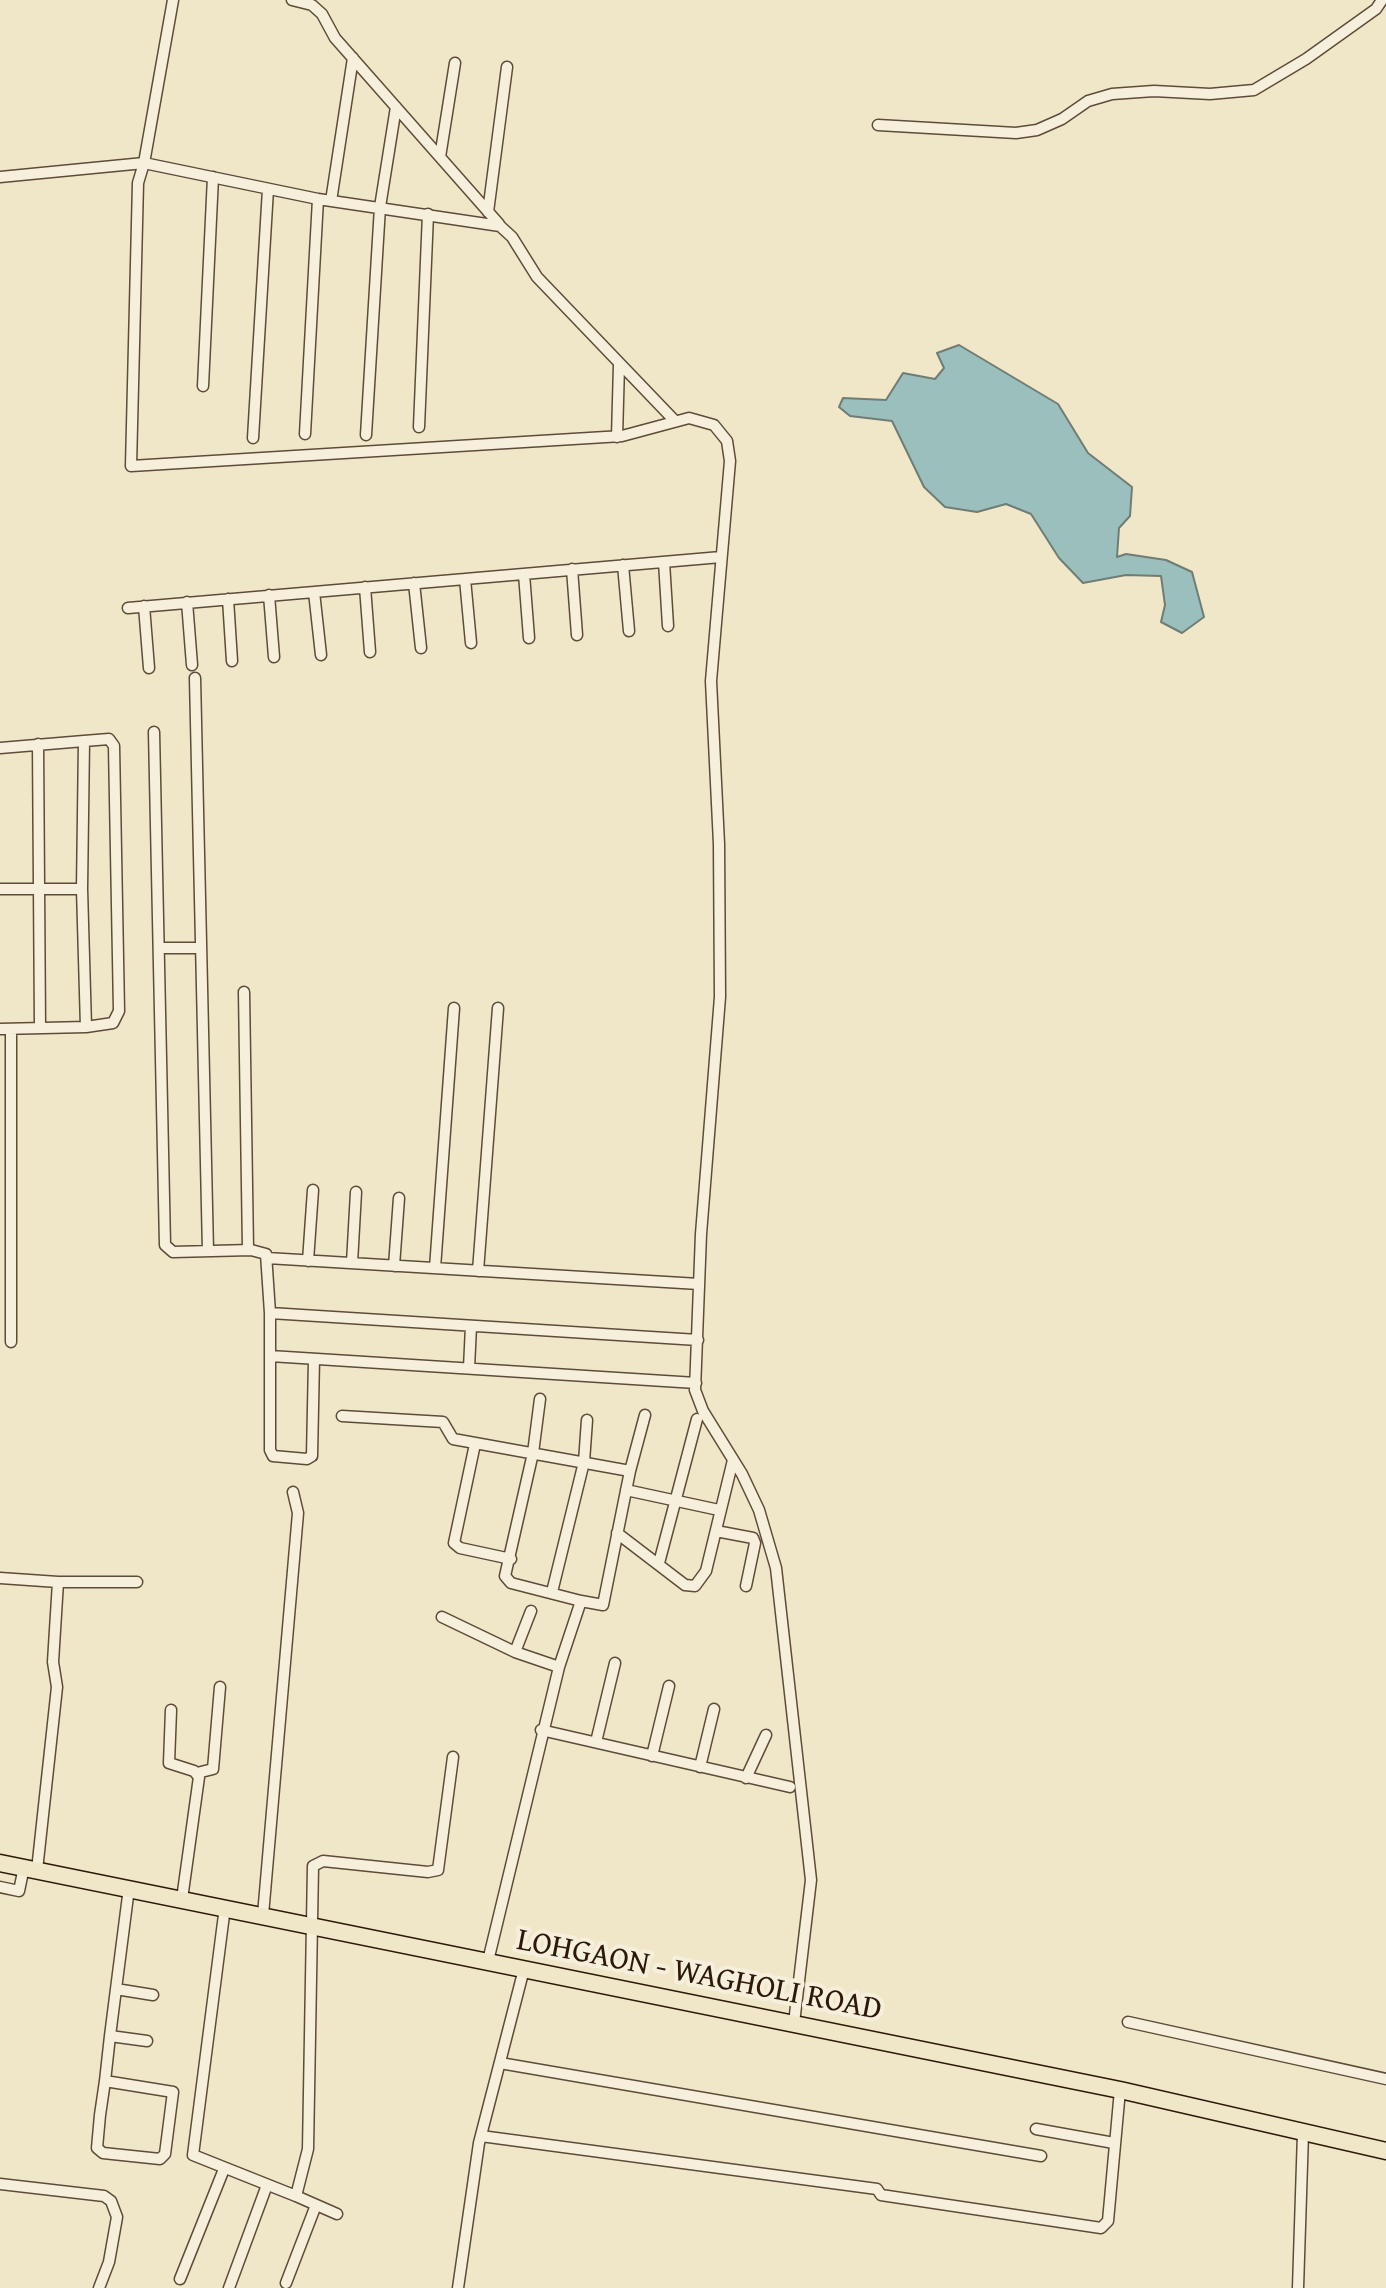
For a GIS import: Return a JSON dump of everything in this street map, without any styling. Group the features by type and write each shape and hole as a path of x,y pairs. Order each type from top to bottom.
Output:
{"main road":[{"name":"LOHGAON - WAGHOLI ROAD","path":"0,1863 1120,2090 1386,2151"}],"street":[{"path":"173,0 138,183 131,466 617,437 674,420 702,420 722,432 727,441 730,461 711,681 720,997 699,1284 696,1383 703,1411 759,1510 776,1568 806,1835 810,1898 794,2023"},
{"path":"292,0 312,5 322,14 335,38 512,237 537,277 674,420"},
{"path":"878,125 1016,133 1037,130 1062,119 1088,101 1112,94 1154,91 1210,94 1254,90 1306,59 1376,9 1382,0"},
{"path":"331,201 353,58"},
{"path":"440,157 455,63"},
{"path":"488,212 507,67"},
{"path":"366,435 380,207 396,107"},
{"path":"0,177 144,163 318,199 500,226"},
{"path":"203,386 213,177"},
{"path":"253,438 268,189"},
{"path":"305,434 318,199"},
{"path":"419,427 428,214"},
{"path":"617,437 619,365"},
{"path":"128,608 721,557"},
{"path":"664,562 668,626"},
{"path":"623,565 629,631"},
{"path":"572,569 577,635"},
{"path":"524,574 529,638"},
{"path":"465,579 471,643"},
{"path":"414,583 421,648"},
{"path":"365,587 370,652"},
{"path":"314,592 321,655"},
{"path":"269,595 274,657"},
{"path":"228,599 232,661"},
{"path":"187,602 192,665"},
{"path":"144,606 149,668"},
{"path":"195,678 208,1251"},
{"path":"154,732 165,1245 173,1252 263,1251 267,1258 270,1453 307,1459 314,1450 314,1359"},
{"path":"0,748 109,739 114,746 119,1011 113,1023 86,1027 4,1029"},
{"path":"84,741 82,889 86,1027"},
{"path":"38,744 40,1028"},
{"path":"0,889 82,889"},
{"path":"159,948 201,948"},
{"path":"244,992 248,1250"},
{"path":"435,1268 454,1008"},
{"path":"478,1271 498,1008"},
{"path":"0,1022 4,1029 11,1342"},
{"path":"308,1261 313,1190"},
{"path":"352,1263 356,1192"},
{"path":"394,1266 399,1198"},
{"path":"267,1258 699,1284"},
{"path":"270,1313 698,1340"},
{"path":"469,1368 471,1326"},
{"path":"270,1356 696,1383"},
{"path":"540,1399 533,1453 506,1580 603,1605 630,1471 645,1415"},
{"path":"342,1416 443,1422 448,1426 450,1437 475,1444 630,1471"},
{"path":"659,1563 697,1419"},
{"path":"552,1592 584,1462 587,1420"},
{"path":"475,1444 454,1543 460,1548 511,1559"},
{"path":"617,1533 685,1585 695,1586 706,1571 733,1460"},
{"path":"626,1490 719,1510"},
{"path":"263,1915 298,1513 293,1492"},
{"path":"716,1531 753,1538 755,1543 746,1586"},
{"path":"0,1578 137,1582"},
{"path":"0,1887 19,1891 31,1869 57,1687 53,1662 58,1582"},
{"path":"488,1961 541,1730 581,1601"},
{"path":"515,1652 531,1611"},
{"path":"442,1617 515,1652 559,1667"},
{"path":"596,1742 615,1663"},
{"path":"652,1756 669,1686"},
{"path":"171,1710 169,1763 197,1773 213,1769 220,1687"},
{"path":"700,1767 714,1709"},
{"path":"541,1730 790,1787"},
{"path":"746,1778 766,1735"},
{"path":"296,2196 308,2149 313,1925 311,1871 318,1862 428,1872 438,1870 453,1757"},
{"path":"182,1899 197,1773"},
{"path":"105,2081 173,2092 165,2154 160,2159 99,2151 105,2081 110,2036 129,1888"},
{"path":"225,1907 193,2155 337,2214"},
{"path":"465,2288 458,2288 481,2136 524,1969"},
{"path":"116,1989 153,1995"},
{"path":"1128,2022 1386,2079"},
{"path":"110,2036 147,2041"},
{"path":"500,2063 1041,2156"},
{"path":"481,2136 877,2189 881,2195 1101,2228 1108,2221 1120,2090"},
{"path":"1036,2129 1114,2143"},
{"path":"1298,2288 1303,2133"},
{"path":"180,2279 224,2169"},
{"path":"0,2184 104,2196 111,2201 117,2217 109,2262 99,2288"},
{"path":"229,2288 267,2185"},
{"path":"286,2283 316,2205"}],"water":[{"path":"959,345 1058,404 1088,453 1132,487 1130,516 1119,528 1117,557 1126,554 1166,560 1192,572 1204,617 1182,633 1161,622 1165,605 1161,576 1126,575 1083,583 1059,558 1031,514 1006,504 977,512 945,507 924,487 892,421 850,416 839,407 843,398 886,400 903,373 935,379 944,368 937,353"}]}
